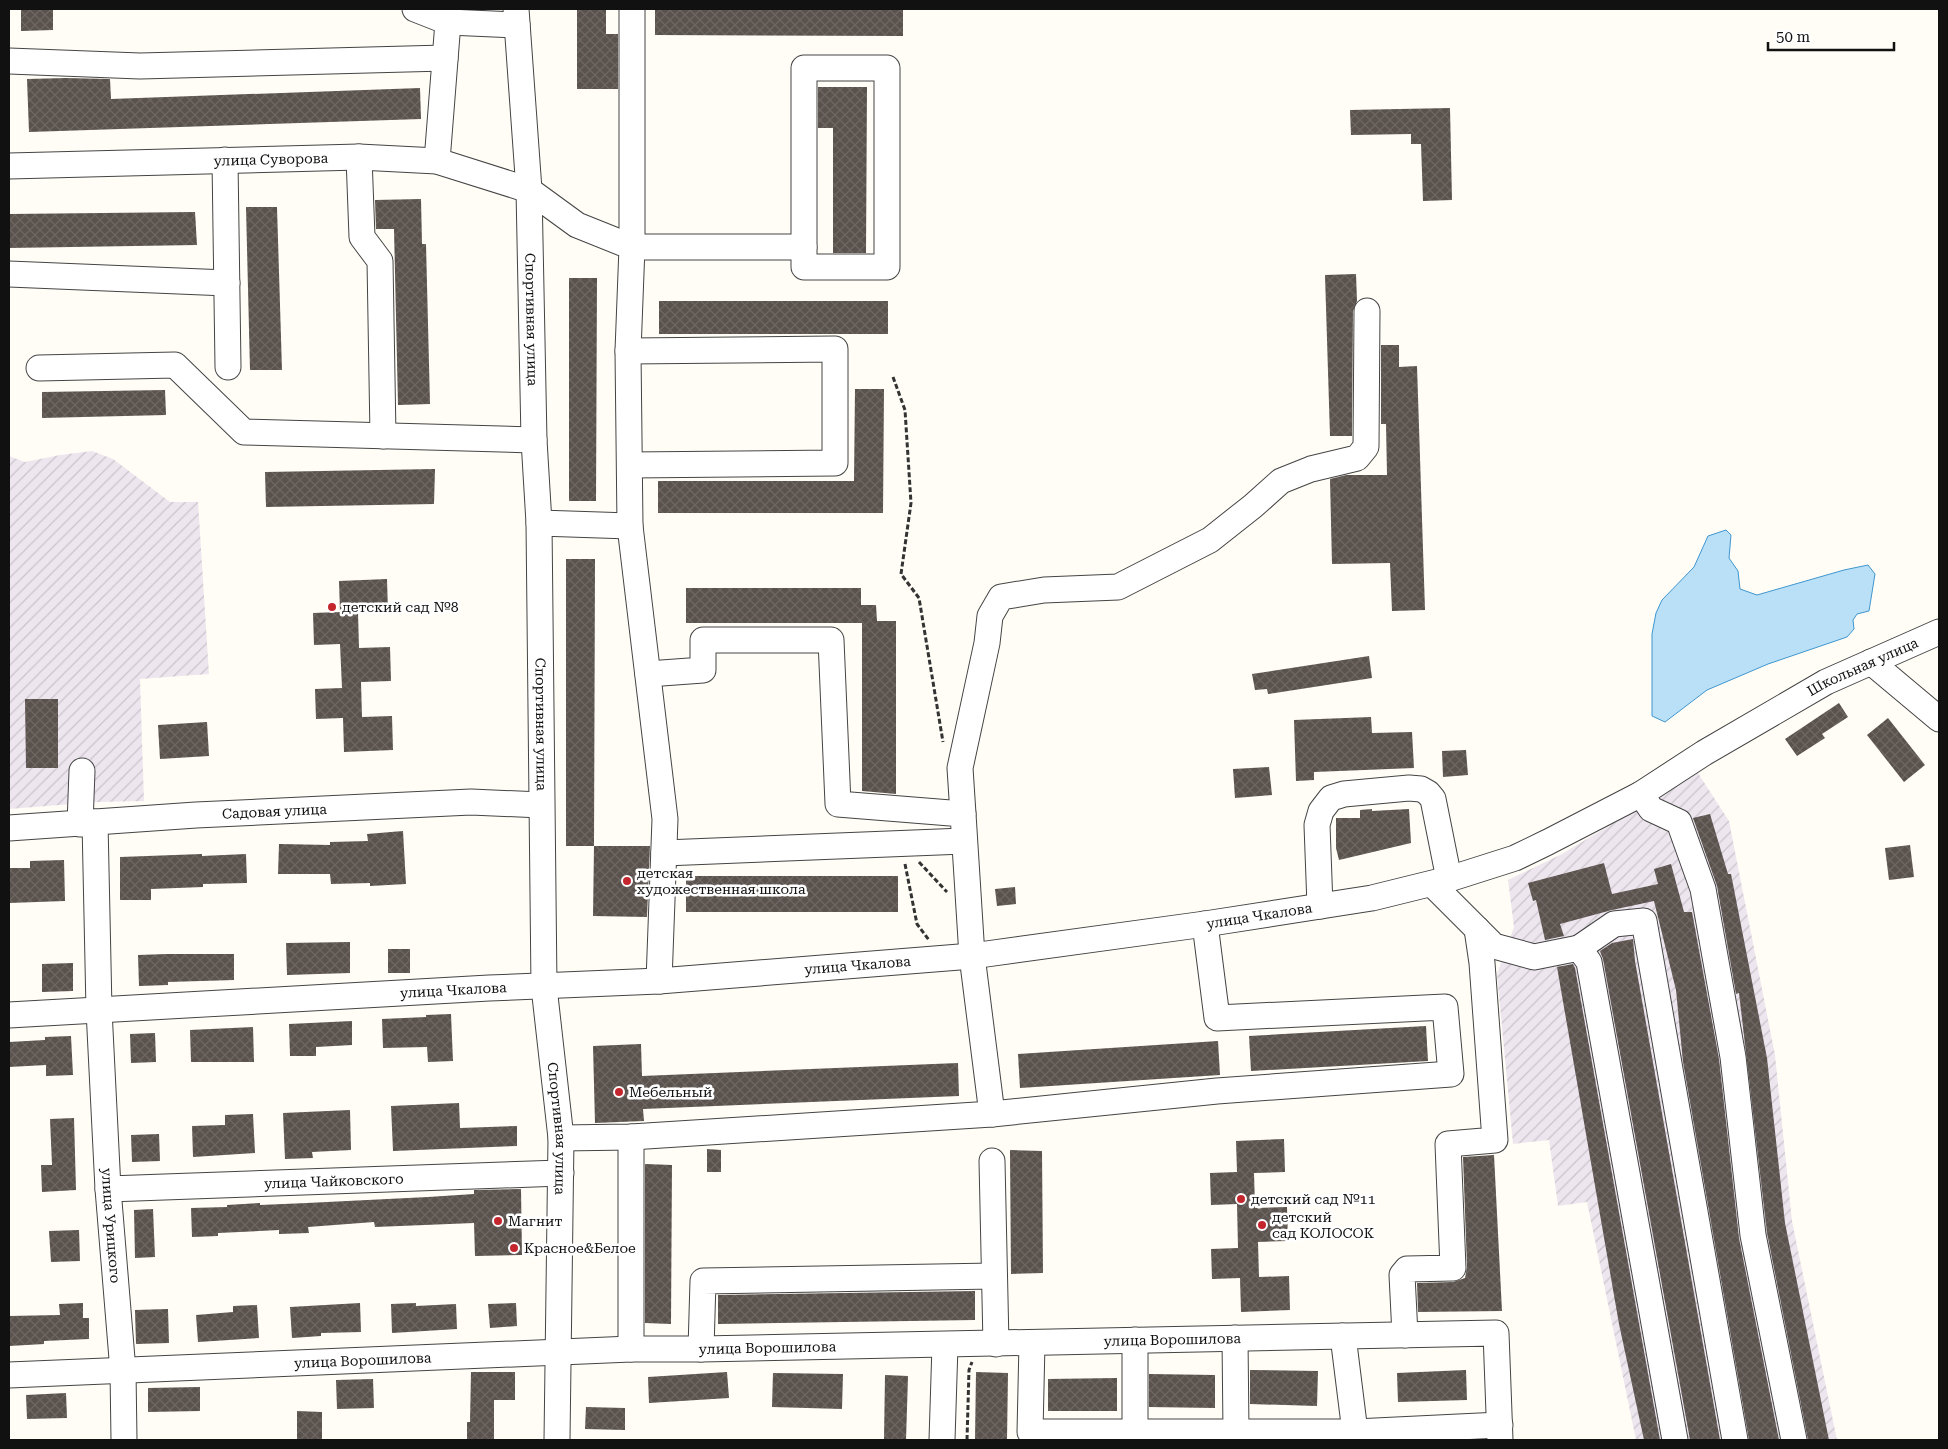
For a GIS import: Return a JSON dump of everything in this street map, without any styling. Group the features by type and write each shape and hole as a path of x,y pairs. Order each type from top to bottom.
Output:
{"street":[{"path":"416,9 448,22 516,17"},
{"path":"632,9 632,247 628,351 630,526 665,819 659,981"},
{"name":"Спортивная улица","path":"516,17 529,190 534,440 538,523 544,987 561,1138 557,1440"},
{"path":"437,161 448,22"},
{"path":"9,61 140,66 445,58"},
{"path":"804,68 887,68 887,268 804,267 804,247 804,68"},
{"path":"359,157 362,237 380,261 383,436"},
{"name":"улица Суворова","path":"9,166 359,157 437,161 529,190 577,225 632,247"},
{"path":"225,160 228,367"},
{"path":"632,247 804,247"},
{"path":"9,274 227,283"},
{"path":"992,1114 972,956 960,768 987,643 990,616 1001,597 1044,590 1118,587 1210,540 1281,482 1311,469 1357,458 1366,447 1367,311"},
{"path":"628,351 835,349 835,463 630,465"},
{"path":"39,368 175,365 244,432 534,440"},
{"path":"538,523 630,526"},
{"name":"Школьная улица","path":"1704,752 1826,682 1939,632"},
{"path":"648,674 703,670 703,640 831,640 838,804 963,814"},
{"path":"1871,662 1939,718"},
{"name":"улица Чкалова","path":"9,1015 479,988 544,987 659,981 972,956 1204,924 1372,898 1441,881 1515,858 1640,794 1704,752"},
{"name":"улица Урицкого","path":"82,771 88,823 108,1189 123,1371 124,1440"},
{"path":"1320,906 1317,825 1321,811 1331,798 1344,794 1409,788 1421,789 1433,799 1441,881 1477,929 1494,946 1534,958 1579,948 1614,924 1644,921 1735,1440"},
{"path":"1640,794 1652,809 1679,822 1703,889 1733,1057 1752,1236 1794,1440"},
{"name":"Садовая улица","path":"9,828 471,802 541,805"},
{"path":"664,853 964,841"},
{"path":"561,1138 631,1137 992,1114 1218,1091 1451,1074 1445,1007 1217,1018 1204,924"},
{"path":"1405,1335 1402,1275 1407,1269 1453,1268 1448,1144 1495,1140 1482,963 1477,929"},
{"path":"1579,948 1589,962 1675,1440"},
{"path":"631,1137 631,1349"},
{"path":"987,1344 994,1276 992,1161"},
{"name":"улица Чайковского","path":"108,1189 561,1173"},
{"path":"701,1349 703,1282 994,1276"},
{"name":"улица Ворошилова","path":"9,1375 631,1349 987,1344 1496,1333 1500,1433"},
{"path":"1344,1336 1355,1432"},
{"path":"1235,1338 1236,1432"},
{"path":"1135,1340 1135,1432"},
{"path":"1032,1343 1030,1432 1500,1433"},
{"path":"942,1440 945,1344"}],"path":[{"path":"893,377 905,410 911,503 901,574 919,598 945,749"},
{"path":"902,843 948,894 949,885"},
{"path":"902,843 917,924 945,958"},
{"path":"967,1440 969,1370 987,1344"}],"shaded area":[{"path":"92,451 113,459 170,502 198,502 209,674 140,679 144,801 98,802 9,809 9,456 25,462"},
{"path":"1698,773 1729,821 1775,1055 1792,1221 1837,1440 1636,1440 1587,1202 1558,1206 1549,1140 1513,1144 1497,974 1514,927 1508,880 1560,855"}],"water":[{"path":"1726,530 1731,535 1729,558 1738,571 1740,589 1757,595 1868,565 1875,574 1869,611 1857,614 1853,620 1854,629 1847,637 1768,664 1707,690 1665,722 1652,716 1652,634 1656,613 1662,600 1694,567 1708,536"}],"building":[{"path":"21,9 53,9 53,30 21,31"},
{"path":"577,9 606,9 606,34 618,34 618,89 577,89"},
{"path":"655,9 903,9 903,36 655,35"},
{"path":"27,79 110,79 111,99 420,88 421,119 29,132"},
{"path":"818,87 867,87 866,253 833,253 833,128 818,128"},
{"path":"1450,108 1452,200 1423,201 1421,144 1411,144 1411,134 1351,135 1350,110"},
{"path":"421,199 422,244 426,244 430,404 398,405 394,229 376,229 375,200"},
{"path":"246,207 277,207 282,370 250,370"},
{"path":"195,212 197,245 9,248 9,214"},
{"path":"1356,274 1357,301 1353,311 1352,436 1330,436 1325,275"},
{"path":"569,278 597,278 596,501 569,501"},
{"path":"659,301 888,301 888,334 659,334"},
{"path":"1381,345 1399,345 1399,367 1417,366 1425,610 1392,611 1390,563 1332,564 1330,479 1346,475 1387,475 1386,424 1381,424"},
{"path":"855,389 884,389 883,513 658,513 658,481 854,481"},
{"path":"165,390 166,415 42,418 42,392"},
{"path":"435,469 434,504 266,507 265,472"},
{"path":"566,559 595,559 594,846 566,846"},
{"path":"387,579 388,612 358,613 359,648 390,647 391,681 361,682 362,717 392,716 393,750 344,752 343,718 316,719 315,689 342,688 340,644 314,645 313,613 340,612 339,581"},
{"path":"686,588 861,588 861,605 876,605 877,621 896,621 896,794 862,791 862,623 686,623"},
{"path":"1369,656 1372,678 1268,694 1267,689 1255,690 1252,674"},
{"path":"25,699 58,699 58,768 26,768"},
{"path":"1839,703 1848,717 1822,734 1825,738 1797,756 1785,739"},
{"path":"1371,717 1372,733 1412,732 1414,768 1314,772 1314,780 1296,781 1294,720"},
{"path":"1888,718 1925,765 1904,782 1867,735"},
{"path":"207,722 209,756 160,759 158,725"},
{"path":"1466,750 1468,775 1443,777 1442,751"},
{"path":"1269,767 1272,795 1235,798 1233,769"},
{"path":"1372,809 1372,811 1409,809 1411,843 1339,860 1336,848 1336,818 1360,818 1360,810"},
{"path":"1710,814 1728,874 1731,874 1767,1058 1785,1223 1829,1440 1808,1440 1767,1233 1739,993 1736,994 1717,886 1693,818"},
{"path":"403,831 406,884 370,886 370,883 331,884 330,874 278,874 279,844 330,845 330,842 368,841 367,834"},
{"path":"1910,845 1914,877 1889,880 1885,848"},
{"name":"детская художественная школа","path":"594,846 650,846 647,917 593,916"},
{"path":"202,854 202,856 246,854 247,883 203,884 203,887 151,889 151,900 120,900 120,857"},
{"path":"64,860 65,901 9,903 9,868 30,868 30,861"},
{"path":"1604,863 1612,894 1658,884 1654,869 1671,864 1684,912 1692,912 1719,1059 1739,1238 1779,1440 1749,1440 1683,1062 1676,990 1654,901 1560,924 1564,936 1545,940 1536,900 1533,901 1528,883"},
{"path":"686,876 898,876 898,912 686,912"},
{"path":"1015,887 1016,904 997,906 995,889"},
{"path":"1633,939 1635,961 1720,1440 1690,1440 1603,959 1600,951 1612,943"},
{"path":"350,942 350,973 287,975 286,943"},
{"path":"388,949 410,949 410,973 388,973"},
{"path":"234,954 234,980 168,982 168,985 139,986 138,955"},
{"path":"73,963 73,991 42,992 42,964"},
{"path":"1573,964 1660,1440 1644,1440 1619,1324 1557,967"},
{"path":"451,1014 453,1061 428,1062 427,1047 383,1048 382,1019"},
{"path":"352,1021 352,1045 316,1047 316,1056 290,1056 289,1024"},
{"path":"1426,1026 1428,1061 1251,1071 1249,1036"},
{"path":"253,1027 254,1062 191,1062 190,1030"},
{"path":"155,1033 156,1062 131,1063 130,1034"},
{"path":"71,1036 73,1075 46,1076 46,1065 9,1067 9,1042 45,1040 45,1037"},
{"path":"1218,1041 1220,1075 1020,1088 1018,1054"},
{"path":"641,1044 642,1076 958,1063 959,1096 643,1109 644,1121 595,1123 593,1046"},
{"path":"459,1103 460,1128 517,1126 517,1146 393,1151 391,1106"},
{"path":"350,1110 351,1150 312,1152 313,1158 285,1159 283,1113"},
{"path":"253,1114 255,1153 193,1157 192,1126 225,1125 225,1115"},
{"path":"74,1118 76,1190 42,1192 41,1165 52,1165 50,1119"},
{"path":"159,1134 160,1161 132,1162 131,1135"},
{"name":"детский сад КОЛОСОК","path":"1284,1139 1285,1172 1254,1173 1255,1208 1287,1207 1288,1241 1258,1242 1259,1277 1289,1276 1290,1310 1241,1312 1240,1278 1212,1279 1211,1249 1238,1248 1237,1204 1211,1205 1210,1173 1237,1172 1236,1141"},
{"path":"707,1149 721,1150 721,1172 707,1172"},
{"path":"1010,1150 1042,1151 1043,1273 1011,1274"},
{"path":"1494,1155 1502,1311 1418,1312 1417,1283 1453,1282 1465,1278 1467,1267 1463,1157"},
{"path":"645,1164 672,1165 671,1324 645,1323"},
{"path":"521,1189 522,1255 475,1256 474,1223 375,1227 374,1222 308,1227 309,1233 279,1234 279,1230 218,1233 218,1236 192,1237 191,1208 227,1207 227,1205 260,1203 260,1205 428,1197 474,1194 474,1190"},
{"path":"153,1209 155,1257 135,1258 134,1210"},
{"path":"79,1230 80,1261 51,1262 49,1231"},
{"path":"975,1291 975,1320 718,1324 718,1295"},
{"path":"83,1303 83,1318 89,1318 89,1339 44,1341 44,1344 9,1346 9,1316 60,1315 59,1304"},
{"path":"360,1303 361,1332 321,1333 321,1336 292,1338 290,1307"},
{"path":"416,1303 416,1306 456,1304 457,1329 392,1333 391,1304"},
{"path":"516,1303 517,1326 490,1328 488,1304"},
{"path":"257,1305 259,1338 198,1342 196,1315 233,1312 233,1306"},
{"path":"168,1309 169,1343 136,1344 135,1310"},
{"path":"1250,1370 1318,1371 1317,1406 1250,1404"},
{"path":"1466,1370 1467,1400 1398,1402 1397,1373"},
{"path":"471,1372 515,1372 515,1400 494,1400 494,1440 467,1440 467,1422 470,1422"},
{"path":"727,1372 729,1398 649,1403 648,1377"},
{"path":"976,1372 1008,1373 1007,1440 975,1440"},
{"path":"773,1373 843,1374 842,1409 772,1407"},
{"path":"1149,1374 1215,1375 1215,1408 1149,1407"},
{"path":"885,1375 908,1376 906,1440 884,1440"},
{"path":"1117,1378 1117,1411 1048,1411 1048,1379"},
{"path":"373,1379 374,1408 337,1409 336,1380"},
{"path":"200,1387 200,1411 148,1412 148,1388"},
{"path":"66,1393 67,1418 27,1419 26,1395"},
{"path":"586,1407 625,1408 625,1430 585,1429"},
{"path":"297,1411 322,1412 322,1440 297,1440"}],"place":[{"name":"детский сад №8","path":"332,607"},
{"name":"детская художественная школа","path":"627,881"},
{"name":"Мебельный","path":"619,1092"},
{"name":"детский сад №11","path":"1241,1199"},
{"name":"Магнит","path":"498,1221"},
{"name":"детский сад КОЛОСОК","path":"1262,1225"},
{"name":"Красное&Белое","path":"514,1248"}]}
